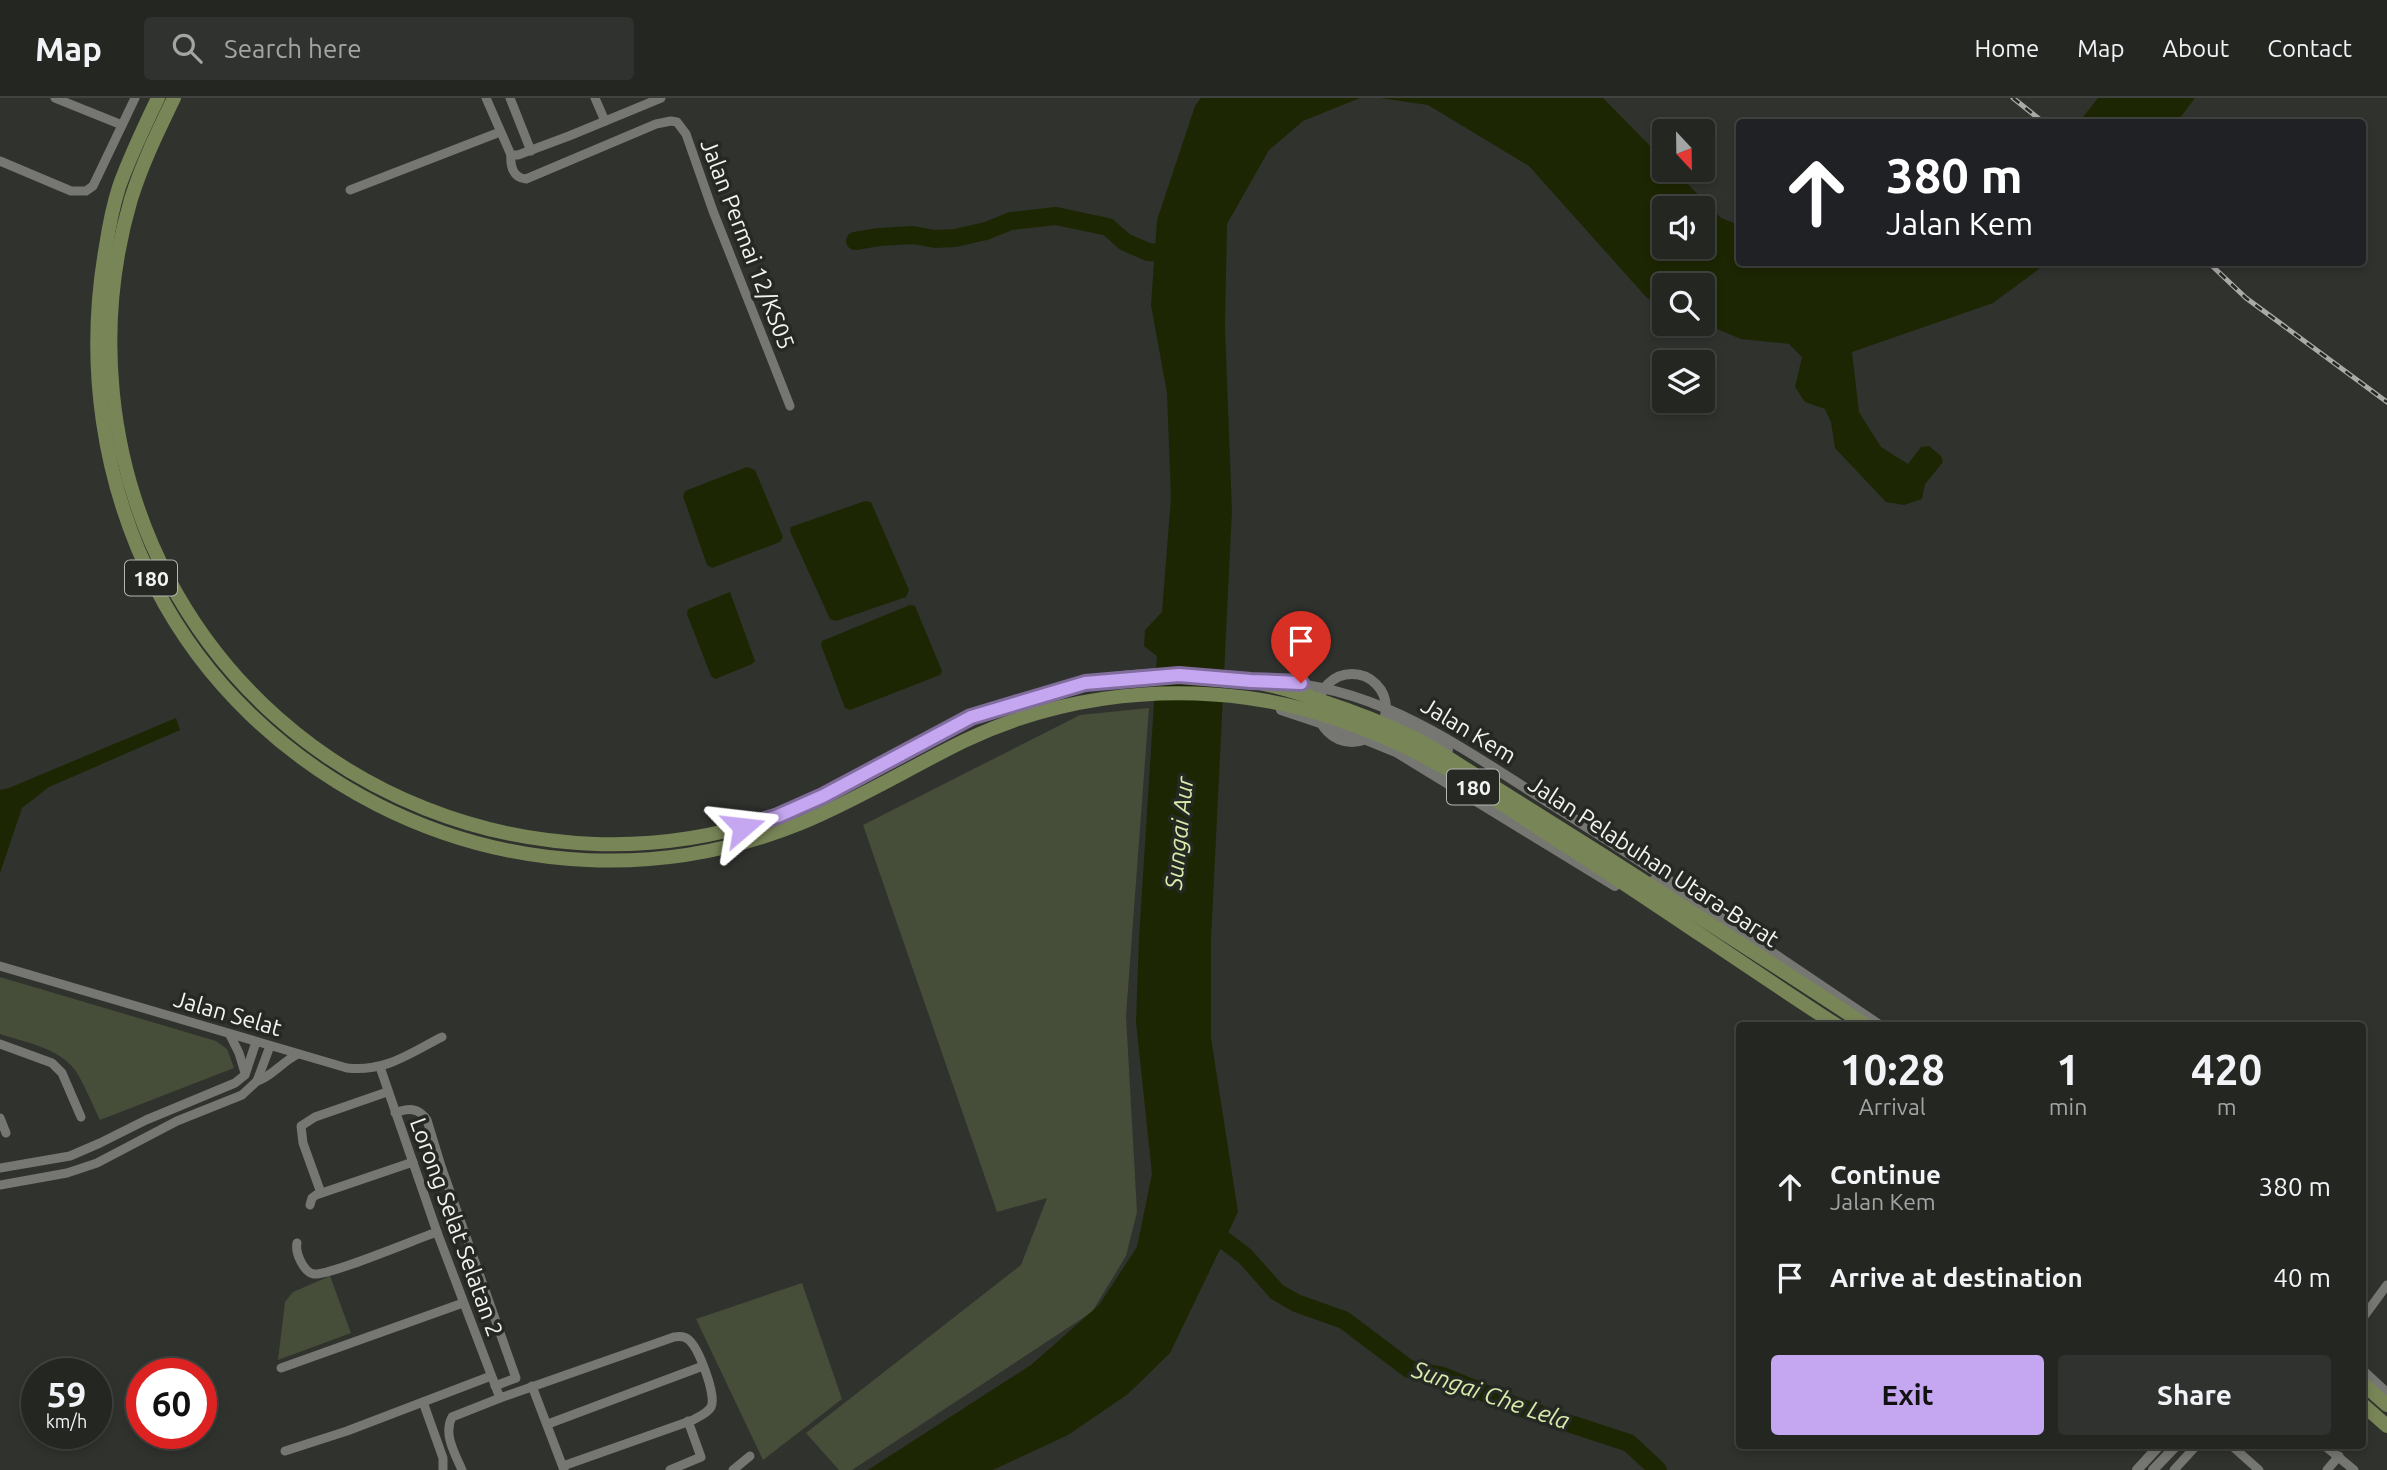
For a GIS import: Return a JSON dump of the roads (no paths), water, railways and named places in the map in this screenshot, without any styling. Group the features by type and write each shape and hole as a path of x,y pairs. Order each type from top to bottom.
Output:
{"main road":[{"name":"Jalan Pelabuhan Utara-Barat","path":"158,98 117,192 96,314 101,408 111,470 132,534 157,589 185,635 244,710 319,771 368,800 431,829 504,851 582,861 625,861 680,856 772,835 820,815 968,739 1057,707 1115,697 1181,694 1244,698 1304,710 1359,728 1397,743 1436,764 1630,887 1832,1022"},
{"name":"Jalan Pelabuhan Utara-Barat","path":"174,98 150,147 132,196 120,244 110,319 114,410 120,444 143,524 160,563 193,621 222,659 275,716 314,748 392,796 497,832 544,840 612,844 670,841 743,827 778,816 823,796 971,717 1085,683 1179,675 1251,681 1291,690 1353,712 1420,741 1528,807 1861,1022"},
{"path":"2366,1387 2387,1405"},
{"path":"2366,1408 2387,1426"}],"street":[{"path":"55,98 122,125"},
{"path":"0,161 71,191 86,191 93,186 135,98"},
{"path":"486,98 511,155 531,151 660,98"},
{"path":"510,98 531,151"},
{"path":"596,98 605,121"},
{"name":"Jalan Permai 12/KS05","path":"511,155 514,172 519,177 526,178 656,124 677,122 686,134 713,211 790,406"},
{"path":"350,190 500,132"},
{"path":"1353,674 1371,680 1384,695 1385,716 1381,727 1373,735 1352,743 1331,736 1323,728 1318,718 1319,695 1325,686 1343,675 1353,674"},
{"name":"Jalan Kem","path":"1251,681 1314,685 1367,701 1414,720 1606,839 1715,914"},
{"path":"1244,698 1347,732 1396,752 1636,897"},
{"name":"Jalan Kem","path":"1385,716 1432,739 1650,878 1715,914 1875,1022"},
{"path":"1373,735 1448,775 1598,871 1824,1022"},
{"name":"Jalan Selat","path":"0,966 347,1068 364,1070 380,1067 442,1037"},
{"path":"230,1035 239,1053 245,1075"},
{"path":"0,1168 70,1156 146,1120 235,1083 245,1075 256,1042"},
{"path":"0,1044 52,1063 62,1073 81,1117"},
{"path":"0,1185 66,1173 97,1163 177,1121 242,1095 257,1081 270,1046"},
{"path":"257,1081 265,1079 281,1064 298,1054"},
{"name":"Lorong Selat Selatan 2","path":"380,1067 437,1232 500,1398"},
{"path":"321,1193 303,1143 301,1126 316,1117 387,1092"},
{"path":"395,1113 411,1109 423,1114 427,1119 441,1167 516,1378 495,1385"},
{"path":"0,1118 6,1133"},
{"path":"310,1205 312,1198 321,1193 413,1162"},
{"path":"297,1243 296,1250 306,1270 314,1274 336,1269 437,1232"},
{"path":"2366,1314 2387,1285"},
{"path":"281,1368 463,1303"},
{"path":"462,1470 448,1435 452,1417 532,1386 674,1336 690,1340 703,1366 713,1400 708,1411 688,1421 563,1468 532,1386"},
{"path":"548,1424 703,1366"},
{"path":"2366,1374 2387,1393"},
{"path":"285,1451 491,1376"},
{"path":"423,1402 443,1458 443,1470"},
{"path":"2366,1413 2387,1431"},
{"path":"670,1470 701,1457 688,1421"},
{"path":"2137,1470 2155,1449"},
{"path":"2153,1470 2173,1449"},
{"path":"2174,1470 2193,1449"},
{"path":"2235,1449 2259,1470"},
{"path":"2329,1449 2354,1470"},
{"path":"733,1470 750,1456"},
{"path":"2327,1470 2339,1456"}],"water":[{"name":"Sungai Aur","path":"1201,98 1360,98 1303,121 1269,150 1227,224 1225,327 1232,511 1211,940 1211,1038 1238,1212 1170,1353 1128,1394 1068,1435 993,1470 868,1470 1031,1365 1099,1305 1137,1247 1152,1174 1136,1022 1157,656 1144,646 1145,630 1162,612 1171,498 1167,393 1151,305 1157,220 1195,106"},
{"path":"1380,98 1603,98 1652,148 1652,182 1686,182 1699,196 1652,196 1652,259 1715,259 1715,212 1721,218 1736,224 1736,266 2043,266 1993,303 1852,352 1859,412 1881,447 1908,464 1921,447 1929,446 1941,456 1943,462 1925,484 1922,499 1904,505 1886,502 1835,448 1831,422 1825,409 1805,402 1795,387 1802,357 1789,344 1741,339 1715,328 1715,273 1652,273 1652,300 1529,166 1428,105"},
{"path":"2098,98 2195,98 2179,119 2081,119"},
{"path":"747,467 755,470 783,537 780,542 712,568 707,565 683,496 685,491"},
{"path":"865,501 871,502 909,590 906,597 836,621 830,619 790,531 791,527"},
{"path":"730,592 755,661 715,679 711,676 687,614 688,609"},
{"path":"910,605 915,606 942,671 940,675 850,710 845,708 821,645 822,641"},
{"path":"176,718 180,730 49,787 22,808 0,873 0,790"}],"waterway":[{"path":"855,241 913,235 935,239 955,238 986,231 1011,221 1056,216 1108,227 1125,242 1148,252 1178,254"},
{"name":"Sungai Che Lela","path":"1205,1226 1245,1256 1277,1292 1296,1303 1344,1320 1409,1369 1443,1376 1516,1406 1629,1443 1658,1470"}],"railway":[{"path":"2013,98 2039,119"},
{"path":"2212,266 2246,298 2387,402"}]}
